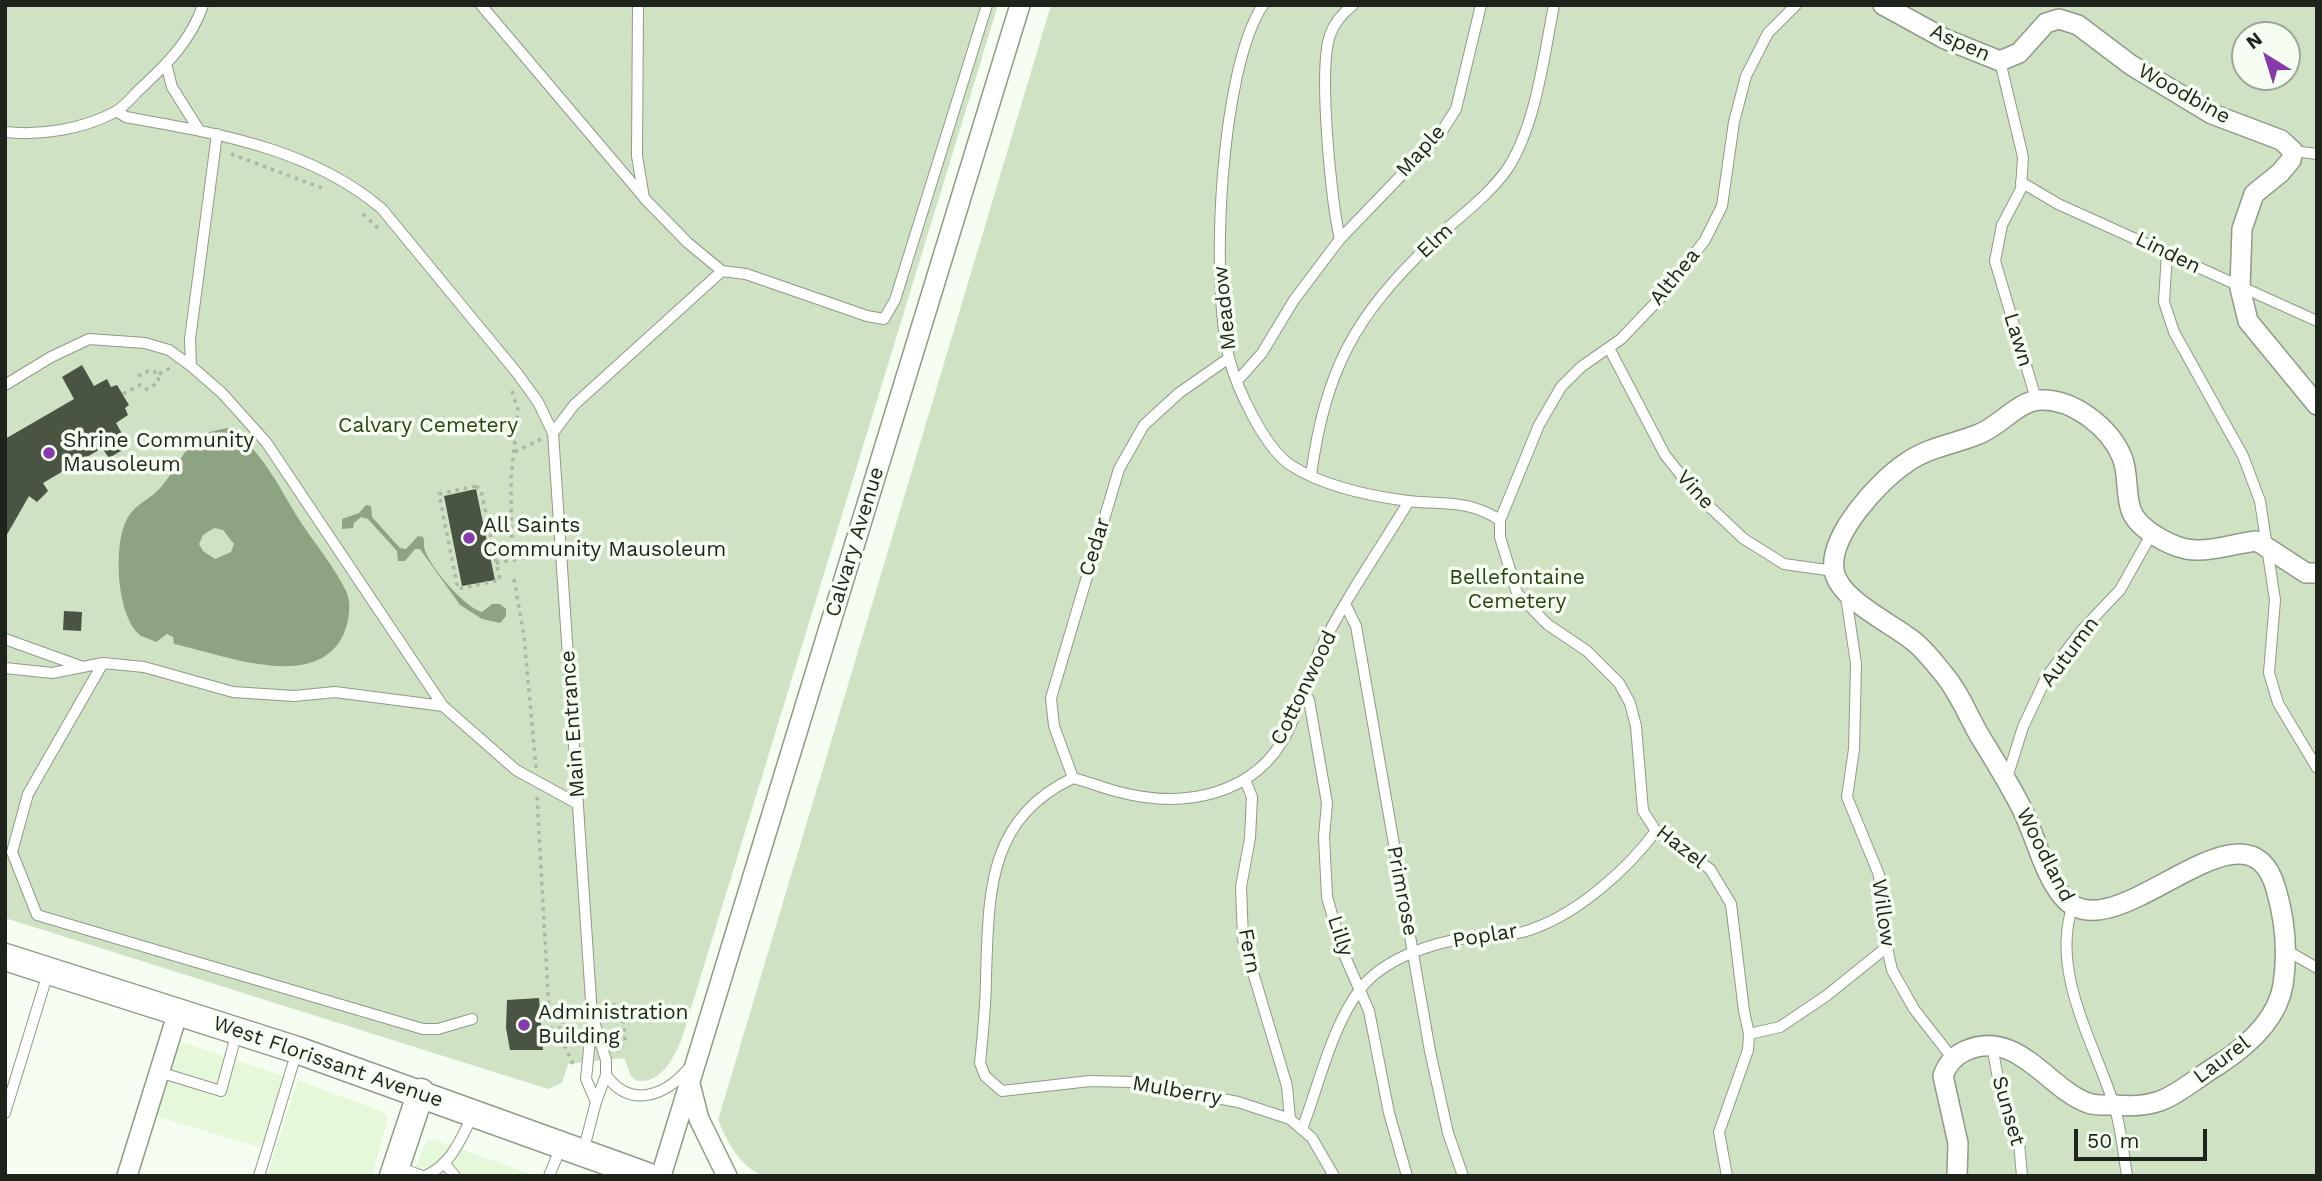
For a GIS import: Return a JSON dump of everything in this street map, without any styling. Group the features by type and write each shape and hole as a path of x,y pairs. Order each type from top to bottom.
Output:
{"main road":[{"name":"West Florissant Avenue","path":"5,957 421,1092 647,1176"},
{"path":"395,1171 421,1092"}],"street":[{"name":"Calvary Avenue","path":"661,1176 1020,5"},
{"name":"Aspen","path":"1883,5 1945,39 2000,61"},
{"name":"Woodbine","path":"2000,61 2019,53 2046,23 2059,19 2078,25 2131,65 2213,114 2281,139 2293,151"},
{"path":"2293,151 2291,160 2280,173 2254,194 2242,229 2240,288 2248,321 2317,405"},
{"path":"1846,592 1834,571 1839,547 1850,522 1869,497 1906,463 1937,447 1979,434 2036,400 2062,401 2088,416 2109,435 2123,459 2131,512 2152,533 2165,541 2195,550 2257,541 2306,573 2317,573"},
{"name":"Woodland","path":"1846,592 1914,641 1946,676 2022,809 2054,884 2066,901 2073,905"},
{"name":"Laurel","path":"1992,1046 2021,1054 2088,1103 2140,1108 2176,1096 2240,1050 2264,1027 2282,990 2285,949 2282,909 2273,877 2253,856 2236,852 2213,859 2124,904 2080,909 2073,905"},
{"path":"127,1176 178,1012"},
{"path":"1957,1176 1958,1143 1943,1076 1953,1059 1976,1046 1992,1046"},
{"path":"691,1071 703,1130 727,1176"}],"lane":[{"path":"5,132 40,134 73,127 116,111 166,64 198,22 203,5"},
{"path":"481,5 644,198 688,243 722,271 746,274 867,316 884,319 895,300 987,5"},
{"path":"638,5 637,156 644,198"},
{"name":"Meadow","path":"1263,5 1254,20 1230,102 1218,271 1229,358 1238,380 1269,443 1291,466 1331,485 1409,501 1455,502 1482,509 1500,520"},
{"path":"1340,239 1334,215 1327,118 1328,54 1331,34 1344,12 1353,5"},
{"name":"Maple","path":"1238,380 1262,353 1294,300 1340,239 1439,136 1456,109 1481,5"},
{"name":"Elm","path":"1311,475 1325,399 1349,341 1382,292 1486,194 1508,167 1526,127 1554,5"},
{"name":"Althea","path":"1500,520 1539,425 1562,387 1581,367 1621,340 1665,293 1705,240 1723,206 1734,122 1746,76 1768,33 1796,5"},
{"name":"Lawn","path":"2000,61 2023,157 2021,182 2002,225 1995,261 2036,400"},
{"path":"166,64 172,87 199,131"},
{"path":"116,111 126,117 216,134 322,168 356,187 382,209 517,373 538,402 553,432 574,405 722,271"},
{"path":"191,366 190,339 216,134"},
{"name":"Woodbine","path":"2293,151 2317,154"},
{"name":"Linden","path":"2021,182 2058,204 2317,321"},
{"path":"2166,253 2164,302 2174,332 2243,456 2260,501 2275,600 2269,673 2278,703 2317,768"},
{"path":"7,386 51,357 89,339 145,343 169,350 191,366 222,393 266,442 443,706 516,770 579,804"},
{"name":"Vine","path":"1609,348 1665,455 1697,495 1744,539 1784,564 1834,571"},
{"name":"Cedar","path":"1073,778 1054,726 1051,698 1119,469 1144,425 1179,393 1229,358"},
{"name":"Main Entrance","path":"553,432 592,1015 586,1079 596,1102"},
{"name":"Cottonwood","path":"1073,778 1118,792 1155,798 1196,797 1234,787 1263,769 1281,742 1320,651 1409,501"},
{"name":"Hazel","path":"1500,520 1500,537 1517,593 1547,624 1587,651 1619,683 1630,704 1636,726 1643,811 1656,831 1710,869 1726,892 1734,915 1744,1012 1749,1034 1748,1050 1719,1132 1727,1176"},
{"name":"Autumn","path":"2006,782 2023,727 2047,676 2082,631 2120,590 2152,533"},
{"name":"Willow","path":"1846,592 1857,664 1854,749 1847,797 1880,875 1882,925 1892,970 1914,1009 1953,1059"},
{"name":"Primrose","path":"1346,606 1356,626 1435,1074 1448,1133 1463,1176"},
{"path":"5,639 80,666"},
{"path":"5,668 52,673 103,663 144,667 233,692 294,695 335,692 443,706"},
{"path":"103,663 28,794 12,852 37,915 423,1029 438,1029 472,1019"},
{"name":"Lilly","path":"1303,693 1309,700 1327,803 1324,837 1327,897 1343,952 1369,1011 1389,1113 1407,1176"},
{"name":"Mulberry","path":"1073,778 1046,791 1023,812 1007,837 996,867 989,894 980,1063 991,1085 1002,1091 1090,1080 1132,1082 1238,1102 1290,1119 1312,1138 1334,1176"},
{"name":"Fern","path":"1245,780 1252,797 1250,838 1241,887 1243,939 1286,1086 1290,1119"},
{"name":"Poplar","path":"1302,1129 1345,1011 1360,990 1391,964 1429,945 1523,932 1580,904 1631,864 1656,831"},
{"name":"Woodland","path":"2073,905 2065,933 2073,991 2114,1105 2127,1176"},
{"path":"1749,1034 1780,1027 1826,996 1887,947"},
{"path":"2285,949 2317,968"},
{"path":"5,1113 49,971"},
{"name":"Main Entrance","path":"592,1015 606,1060 607,1075"},
{"path":"159,1072 221,1091 237,1031"},
{"name":"Sunset","path":"1992,1046 2003,1105 2019,1143 2022,1176"},
{"path":"259,1176 297,1050"},
{"path":"549,1176 572,1148 607,1075 623,1092 644,1097 669,1088 691,1071"},
{"path":"395,1171 424,1176 445,1164 452,1157 475,1112"},
{"path":"445,1164 455,1176"}],"path":[{"path":"215,148 334,193"},
{"path":"358,209 380,230"},
{"path":"138,376 150,370 159,374 158,383 145,390"},
{"path":"123,394 142,384"},
{"path":"510,387 517,410 512,559"},
{"path":"514,452 553,432"},
{"path":"476,486 481,490 496,563 500,580 458,589 439,494 476,486"},
{"path":"496,563 561,553"},
{"path":"514,579 524,636 537,782 550,1029"},
{"path":"541,1029 563,1028"}],"shaded area":[{"path":"227,428 261,458 348,596 349,612 344,633 331,651 313,662 291,666 242,661 174,644 173,637 167,634 156,642 141,636 126,613 119,580 119,562 120,545 127,519 136,507 161,487 195,442 208,433","holes":["214,528 223,530 234,544 231,552 215,559 203,551 199,544 203,535"]},
{"path":"366,505 371,506 372,517 400,548 406,549 418,536 423,537 424,547 432,564 466,603 482,612 492,604 500,604 506,609 506,616 500,623 482,619 460,605 420,549 415,549 405,561 398,561 397,551 368,519 361,517 354,523 353,528 342,529 342,519 359,513"},
{"path":"182,1042 284,1076 262,1148 152,1115 174,1052"},
{"path":"298,1080 383,1112 388,1119 372,1176 267,1176"},
{"path":"427,1140 435,1140 536,1176 412,1176"}],"green space":[{"name":"Calvary Cemetery","path":"5,5 998,5 681,1041 665,1069 653,1078 637,1081 631,1076 624,1058 568,1064 562,1083 548,1089 5,918"},
{"name":"Bellefontaine Cemetery","path":"1051,5 2317,5 2317,1176 762,1176 735,1153 718,1120"}],"building":[{"name":"Shrine Community Mausoleum","path":"82,365 94,386 107,379 111,387 117,385 129,405 125,408 128,415 116,423 129,446 109,458 102,448 43,483 48,491 37,502 29,496 5,538 5,439 74,399 62,377"},
{"name":"All Saints Community Mausoleum","path":"476,489 495,580 462,586 444,496"},
{"path":"64,611 82,612 81,631 63,630"},
{"name":"Administration Building","path":"539,998 543,1050 510,1050 506,1028 507,1000"}],"place":[{"name":"Shrine Community Mausoleum","path":"49,453"},
{"name":"All Saints Community Mausoleum","path":"469,538"},
{"name":"Administration Building","path":"524,1025"}]}
